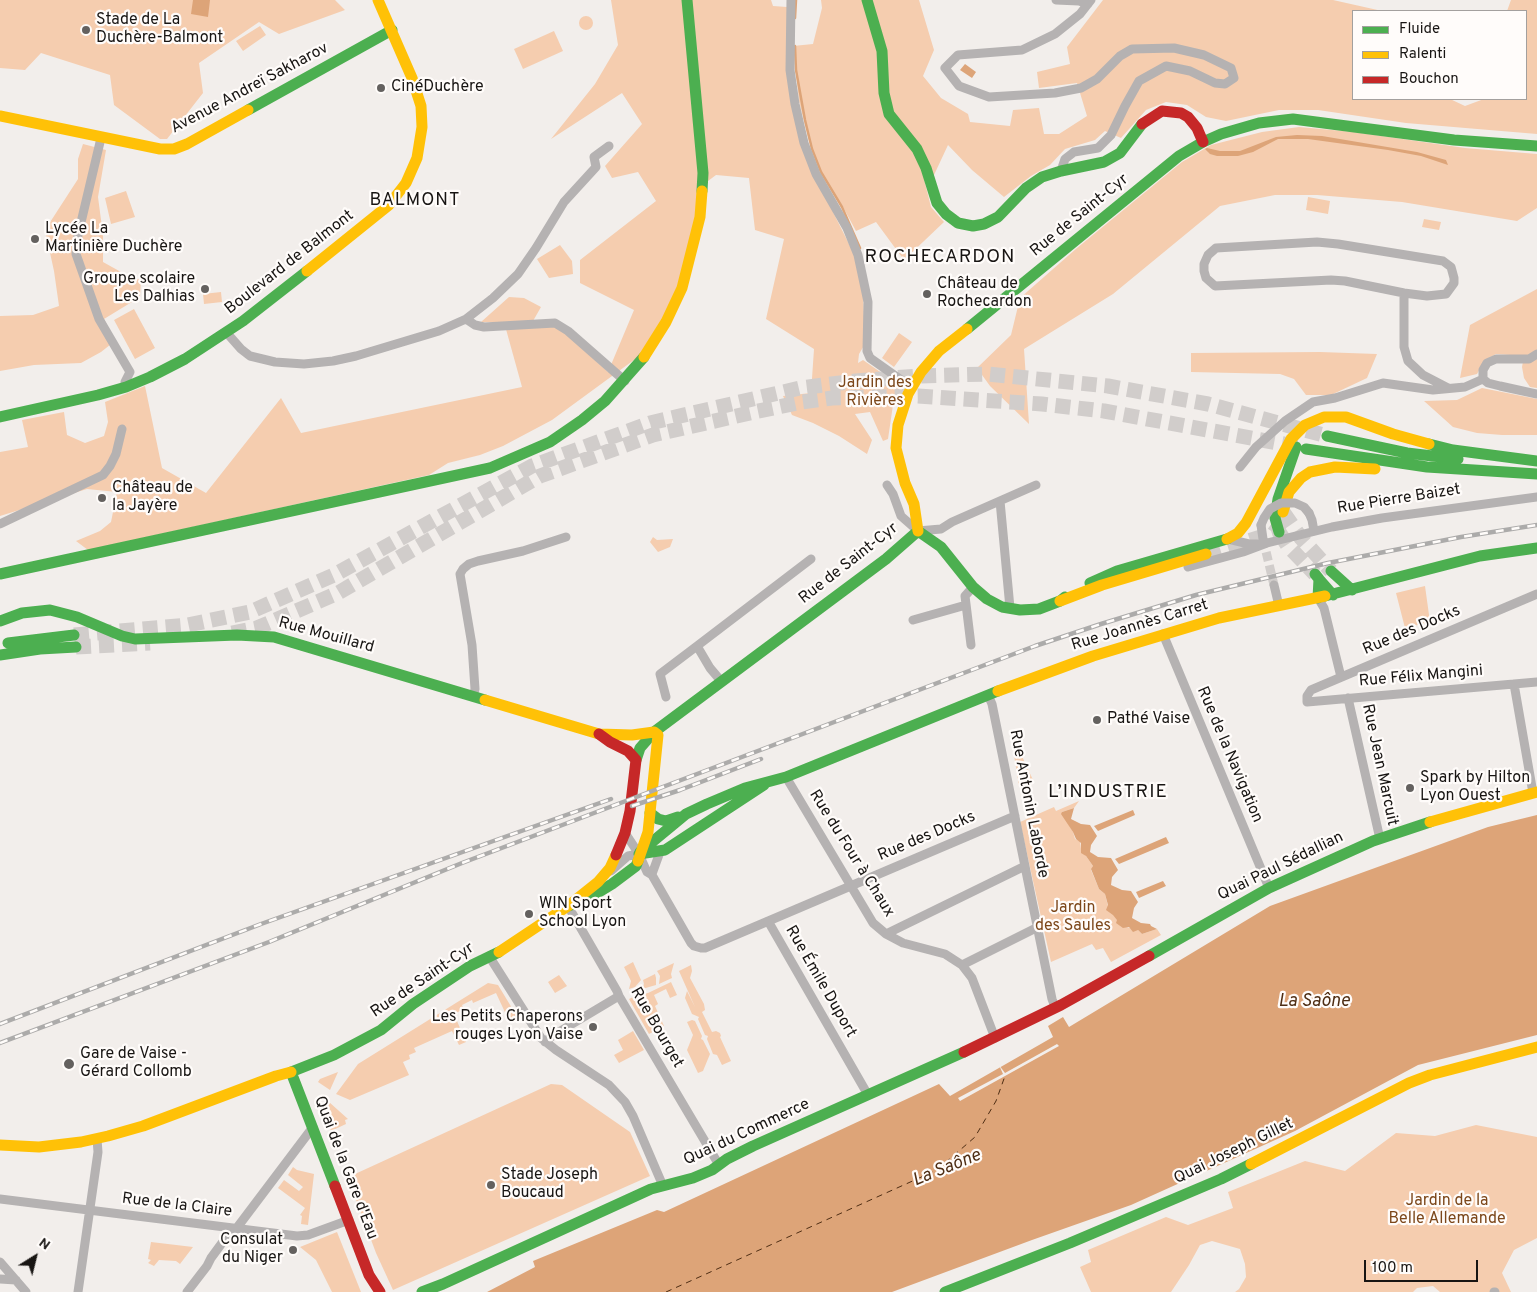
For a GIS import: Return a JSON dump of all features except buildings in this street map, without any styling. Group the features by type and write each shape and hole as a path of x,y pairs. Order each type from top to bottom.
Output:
{"main road":[{"name":"Boulevard de Balmont","path":"0,417 126,387 185,359 243,321 372,220 399,193 412,172 417,158 422,127 420,106 415,84 378,0"},
{"path":"2,575 490,468 550,442 605,401 625,381 654,342 666,322 679,295 688,268 700,218 703,173 687,0"},
{"path":"867,0 882,51 884,93 889,114 917,149 926,168 937,203 946,214 958,223 973,226 984,224 998,217 1026,188 1042,177 1104,162 1120,153 1144,121 1162,111 1181,113 1188,117 1197,128 1203,142"},
{"name":"Avenue Andreï Sakharov","path":"0,116 101,138 160,149 174,149 181,147 392,30"},
{"name":"Rue de Saint-Cyr","path":"0,1145 39,1147 97,1139 143,1126 334,1055 373,1035 396,1020 413,1004 489,956 506,948 568,906 598,882 610,868 626,833 636,760 640,748 654,732 892,555 918,531 914,504 905,483 896,448 898,425 911,387 931,358 1172,162 1203,142 1221,134 1250,125 1293,119 1454,140 1537,146"},
{"path":"1227,539 1238,533 1248,519 1291,439 1305,425 1319,418 1335,416 1350,418 1375,428"},
{"path":"1279,532 1276,513 1280,489 1294,451 1304,435 1315,427 1330,423 1347,423 1375,428 1453,450 1537,461"},
{"path":"1327,436 1424,456 1485,461 1537,461"},
{"path":"1306,449 1427,467 1490,472"},
{"path":"1283,512 1287,497 1294,486 1306,474 1318,469 1343,468 1537,474"},
{"name":"Rue Pierre Baizet","path":"918,531 941,547 973,587 987,599 1002,607 1020,610 1039,609 1060,601 1073,591 1117,571 1227,539"},
{"name":"Rue Joannès Carret","path":"639,854 686,814 707,804 745,788 768,783 988,695 1093,656 1219,618 1333,595 1480,556 1537,548"},
{"path":"1060,601 1102,585 1206,554"},
{"path":"1331,571 1352,590"},
{"path":"1318,598 1317,576 1333,595"},
{"name":"Rue Mouillard","path":"3,618 32,611 50,610 77,617 122,636 135,639 237,636 274,637 599,734 632,736 654,732"},
{"path":"0,636 22,634 75,641"},
{"path":"0,645 75,641"},
{"path":"0,663 64,647 75,641"},
{"path":"0,655 64,647"},
{"name":"Rue de Saint-Cyr","path":"568,906 589,898 636,866 648,832 658,745 658,736 654,732"},
{"name":"Rue Mouillard","path":"599,734 628,751 636,760"},
{"name":"Rue Joannès Carret","path":"639,854 660,852 768,783"},
{"name":"Quai Paul Sédallian","path":"1055,1007 1269,888 1380,839 1449,815 1535,793"},
{"path":"650,813 658,819 666,821 686,814"},
{"name":"Quai du Commerce","path":"422,1292 644,1192 692,1178 753,1146 995,1038 1055,1007"},
{"name":"Quai Joseph Gillet","path":"945,1292 1070,1243 1220,1179 1409,1083 1430,1075 1537,1047"},
{"name":"Quai de la Gare d'Eau","path":"291,1072 349,1220 369,1275 372,1292"},
{"name":"Quai de la Gare d'Eau","path":"369,1275 380,1292"}],"street":[{"path":"791,0 790,70 795,104 804,143 816,174 847,228 858,255 868,302 867,352 870,358 911,387"},
{"path":"1056,0 1090,2"},
{"path":"1061,171 1065,159 1074,152 1098,148 1112,135 1125,106 1140,81 1166,66 1190,70 1215,83 1225,84 1234,78 1231,68 1204,55 1174,48 1132,49 1120,56 1097,79 1081,88 1055,93 989,97 959,86 945,68 958,54 1022,50 1055,34 1080,14 1090,2"},
{"path":"101,138 78,235 76,254 98,319 130,372 125,382"},
{"path":"226,332 250,356 275,362 304,364 356,356 439,331 466,319 493,298 518,274 564,202 596,167 594,157 609,146"},
{"path":"1317,242 1443,261 1450,267 1454,283 1446,294 1427,296 1404,293 1331,280 1215,286 1206,278 1204,264 1208,255 1216,248 1317,242"},
{"path":"1404,293 1404,347 1408,361 1423,375 1448,388"},
{"path":"466,319 484,328 555,323 568,331 625,381"},
{"path":"1483,379 1483,370 1487,363 1496,359 1529,359 1537,354"},
{"path":"1240,467 1256,447 1286,421 1313,402 1335,398 1383,383 1434,390 1465,387 1483,379"},
{"path":"1483,379 1488,383 1537,394"},
{"path":"0,524 103,475 116,454 122,429"},
{"path":"887,485 893,494 901,516 918,531 941,529 952,522 1036,485"},
{"name":"Rue Pierre Baizet","path":"1227,539 1249,544 1382,518 1537,496"},
{"path":"1000,501 1010,608"},
{"path":"1265,541 1261,524 1270,509 1281,503 1295,503 1304,507 1312,520 1314,531"},
{"path":"473,697 475,689 472,645 460,574 469,564 523,551 566,537"},
{"name":"Rue Pierre Baizet","path":"1060,601 1076,600 1243,552 1265,541"},
{"path":"666,697 660,674 811,559"},
{"path":"1274,585 1279,606"},
{"path":"971,645 965,596 973,587"},
{"name":"Rue des Docks","path":"1307,702 1307,696 1311,690 1537,594"},
{"path":"1318,598 1324,608 1341,678"},
{"path":"913,620 966,605"},
{"name":"Rue de la Navigation","path":"1162,634 1269,888"},
{"path":"697,646 710,668 722,681"},
{"name":"Rue Félix Mangini","path":"1307,702 1537,682"},
{"path":"1514,684 1535,793"},
{"name":"Rue Antonin Laborde","path":"988,695 992,704 1055,1007"},
{"name":"Rue Jean Marcuit","path":"1348,698 1380,839"},
{"name":"Rue du Four à Chaux","path":"786,776 873,923 886,934 903,943 945,954 962,965 972,978 995,1038"},
{"path":"707,804 715,818"},
{"name":"Rue des Docks","path":"768,921 1015,816"},
{"path":"626,833 639,854"},
{"path":"652,874 660,852"},
{"name":"Rue Émile Duport","path":"639,854 647,872 652,874 691,943 697,947 705,948 768,921 868,1095"},
{"name":"Rue de Saint-Cyr","path":"598,882 628,856 639,854"},
{"path":"886,934 1025,866"},
{"name":"Rue Bourget","path":"568,906 719,1165"},
{"path":"962,965 1038,927"},
{"path":"489,956 541,1038 609,1085 625,1102 633,1116 663,1186"},
{"path":"545,1042 619,996"},
{"path":"188,1292 222,1243 236,1228 313,1127"},
{"path":"78,1292 98,1147 97,1139"},
{"name":"Rue de la Claire","path":"0,1199 297,1236 308,1235 349,1220"},
{"path":"0,1262 26,1292"},
{"path":"0,1279 16,1280"}],"green space":[{"path":"0,0 335,0 345,10 279,34 259,22 199,63 203,93 167,139 160,139 114,105 110,75 41,53 25,70 0,68"},
{"name":"Jardin des Rivières","path":"611,0 771,0 773,6 787,7 791,101 834,214 855,256 863,291 865,344 859,354 858,363 863,360 899,385 900,388 893,405 888,439 883,441 870,412 855,414 872,440 867,454 839,436 792,415 783,396 811,393 814,349 766,319 784,239 755,230 749,178 716,175 700,187 698,219 677,290 663,322 638,357 552,420 503,446 480,455 448,463 429,475 88,550 76,541 100,531 111,522 117,492 87,489 0,516 0,452 28,447 22,420 64,412 67,435 85,443 104,436 108,422 105,402 145,386 162,468 206,493 281,398 301,433 522,387 504,322 481,322 509,297 524,298 541,307 533,321 555,323 608,372 634,310 580,283 580,260 656,201 638,172 612,178 605,166 642,124 622,93 551,139 595,84 618,45"},
{"path":"821,0 919,0 934,50 923,76 941,98 968,114 970,122 1010,126 1013,110 1039,108 1044,134 1059,134 1087,116 1077,83 1039,88 1037,72 1070,64 1067,47 1103,0 1333,0 1378,10 1352,10 1352,100 1452,100 1465,106 1481,100 1527,100 1527,10 1507,10 1511,0 1537,0 1537,134 1406,123 1318,110 1279,110 1226,121 1206,117 1187,105 1166,102 1146,110 1121,138 1105,131 1095,140 1065,149 1050,165 1031,176 1004,197 972,170 948,145 934,175 924,179 931,207 944,222 904,260 876,222 856,231 843,207 820,173 809,141 799,101 793,46 813,44 822,8"},
{"path":"586,16 591,18 593,23 591,28 586,30 581,28 579,23 581,18"},
{"path":"260,26 266,35 243,51 236,41"},
{"path":"554,31 563,51 523,69 514,49"},
{"path":"1299,127 1354,132 1465,148 1537,154 1537,208 1517,221 1402,202 1317,195 1275,195 1220,206 1113,294 1024,349 1029,424 990,386 977,368 1011,335 1020,298 1077,248 1182,162 1211,145 1262,132"},
{"path":"83,144 106,150 98,197 103,235 103,262 130,277 141,280 140,297 104,319 115,341 101,352 81,363 34,365 0,371 0,316 33,315 59,306 45,230 78,179 78,159"},
{"path":"126,191 135,217 111,224 105,198"},
{"path":"1308,197 1330,201 1328,214 1306,210"},
{"path":"1424,219 1441,222 1439,230 1422,227"},
{"path":"560,245 572,261 573,274 549,278 537,259"},
{"path":"1537,289 1537,388 1530,387 1524,378 1522,367 1524,356 1496,354 1485,360 1477,374 1460,378 1470,325"},
{"path":"221,292 222,302 204,304 203,294"},
{"path":"134,309 155,348 135,359 114,320"},
{"path":"899,333 912,342 894,367 882,358"},
{"path":"1320,352 1377,354 1367,378 1331,395 1306,395 1294,379 1280,374 1191,372 1191,353"},
{"path":"1482,388 1537,399 1537,435 1477,433 1453,427 1424,401 1457,400"},
{"path":"653,537 657,540 673,539 670,547 658,552 650,542"},
{"path":"1425,586 1430,622 1405,628 1396,593"},
{"path":"1020,752 1033,780 1019,786 1014,755"},
{"name":"Jardin des Saules","path":"1079,801 1074,808 1062,812 1075,839 1080,841 1081,849 1093,866 1091,870 1099,889 1105,894 1112,913 1126,927 1138,930 1142,934 1157,929 1161,935 1111,962 1103,948 1096,950 1092,944 1051,962 1020,822 1054,807 1056,811"},
{"path":"633,962 641,980 635,987 629,989 631,981 624,967"},
{"path":"674,963 671,974 672,978 659,984 660,976 657,971"},
{"path":"691,965 690,978 704,1004 705,1010 702,1012 712,1032 720,1033 731,1061 722,1065 717,1055 713,1054 707,1039 708,1036 705,1035 698,1019 699,1017 692,1014 685,998 687,991 695,1007 679,971"},
{"path":"655,974 656,985 642,989 643,980"},
{"path":"559,975 567,986 555,993 548,982"},
{"path":"671,982 677,995 670,998 666,989 654,995 658,1004 655,1006 664,1026 649,1034 629,999 639,994 648,993"},
{"path":"488,983 498,985 518,1018 510,1023 496,993 473,1003 472,1000 462,1005 464,1009 454,1014 466,1042 459,1045 452,1031 414,1048 416,1052 409,1055 410,1059 403,1062 409,1075 350,1100 336,1094 358,1064"},
{"path":"695,1021 702,1036 701,1039 710,1054 703,1071 698,1073 687,1050 693,1035 687,1022"},
{"path":"633,1031 644,1050 619,1063 614,1055 623,1050 618,1040"},
{"path":"338,1072 330,1090 318,1082 320,1079"},
{"name":"Stade Joseph Boucaud","path":"551,1084 562,1085 630,1132 650,1176 393,1290 376,1253 348,1175 355,1174"},
{"path":"329,1102 348,1119 345,1120 346,1124 331,1131 325,1114"},
{"name":"Jardin de la Belle Allemande","path":"1476,1125 1537,1137 1537,1238 1514,1250 1502,1273 1511,1292 1440,1292 1433,1286 1417,1288 1413,1292 1235,1292 1246,1277 1245,1264 1240,1249 1212,1241 1200,1245 1171,1292 1091,1292 1080,1267 1091,1262 1088,1250 1166,1217 1188,1225 1233,1208 1228,1192 1305,1161 1345,1171 1396,1133 1435,1136"},
{"path":"293,1167 297,1170 314,1174 308,1225 301,1224 302,1216 300,1215 305,1208 278,1188 284,1180 299,1191 303,1187 288,1175"},
{"path":"337,1232 361,1292 332,1292 316,1260 300,1247"},
{"path":"151,1242 193,1247 180,1264 176,1261 159,1260 154,1266 148,1263 151,1260 148,1259"}],"water":[{"path":"193,0 210,0 208,17 191,14"},
{"path":"965,64 976,72 972,78 960,70"},
{"path":"1297,135 1322,136 1417,152 1446,160 1448,165 1421,156 1308,139 1278,139 1253,152 1238,156 1217,156 1210,154 1205,149 1240,151 1276,137"},
{"path":"1074,808 1071,819 1081,824 1090,825 1097,836 1091,845 1090,852 1098,857 1111,858 1118,870 1112,877 1111,885 1122,890 1131,891 1138,902 1134,908 1132,918 1141,923 1150,924 1157,929 1142,934 1138,930 1133,932 1129,927 1123,928 1116,923 1117,920 1106,910 1108,905 1105,894 1099,889 1091,869 1093,866 1086,856 1081,853 1081,843 1076,839 1061,814"},
{"path":"1133,810 1135,815 1098,831 1094,826"},
{"name":"La Saône","path":"1537,815 1537,1035 1418,1065 1295,1131 1131,1205 892,1292 487,1292 535,1267 533,1261 657,1210 664,1212 939,1084 950,1096 1053,1037 1048,1026 1063,1017 1069,1027 1270,906 1488,827"},
{"path":"1166,837 1169,843 1119,864 1115,859"},
{"path":"1163,881 1166,886 1139,898 1136,892"}],"pier":[{"path":"1057,1044 1059,1046 960,1101 958,1098 1003,1074 999,1065 1005,1073"}],"waterway":[{"path":"795,18 796,0"},
{"path":"795,46 796,70 812,149 821,172 842,207 860,248"}],"ferry route":[{"path":"666,1292 937,1170 975,1137 996,1101 1005,1076"}],"tunnel":[{"path":"74,635 188,625 250,612 334,575 532,466 650,423 800,388 918,376 987,374 1108,386 1208,404 1327,436"},
{"path":"232,633 257,628 338,593 540,476 653,435 802,402 832,398 918,396 1042,404 1104,411 1300,447"},
{"path":"1283,512 1301,538 1331,571"},
{"path":"1206,554 1274,533 1282,517"},
{"path":"1279,532 1288,546 1315,574"},
{"path":"1263,539 1274,585"},
{"path":"76,647 150,643"}],"railway":[{"path":"0,1043 269,942 462,863 1035,646 1196,595 1328,563 1461,537 1537,525"},
{"path":"632,806 761,759"},
{"path":"0,1024 261,924 611,799"}],"traffic: fast":[{"path":"687,0 703,173 702,191"},
{"path":"867,0 882,51 884,93 889,114 917,149 926,168 937,203 946,214 958,223 973,226 984,224 998,217 1026,188 1042,177 1104,162 1120,153 1142,124"},
{"path":"248,110 392,30"},
{"path":"967,329 1179,156 1221,134 1259,123 1293,119 1454,140 1537,146"},
{"path":"0,417 98,395 126,387 150,377 185,359 243,321 307,271"},
{"path":"0,574 490,468 550,442 582,420 605,401 644,357"},
{"path":"1327,436 1407,453 1458,459"},
{"path":"1429,444 1453,450 1537,461"},
{"path":"1279,532 1275,518 1278,499 1296,447"},
{"path":"1306,449 1427,467 1537,474"},
{"path":"918,531 941,547 973,587 987,599 1002,607 1020,610 1039,609 1060,601 1065,597"},
{"path":"636,760 640,748 654,732 886,559 918,531"},
{"path":"1090,583 1117,571 1227,539"},
{"path":"1325,596 1480,556 1537,548"},
{"path":"1331,571 1352,590"},
{"path":"1315,574 1319,579 1318,598"},
{"path":"1319,579 1333,595"},
{"path":"0,621 22,613 50,610 77,617 122,636 135,639 237,635 274,637 485,700"},
{"path":"8,643 74,635"},
{"path":"0,655 40,649 76,647"},
{"path":"640,852 686,814 707,804 745,788 786,777 998,691"},
{"path":"639,854 665,850 764,785"},
{"path":"650,813 658,819 666,821 678,817"},
{"path":"1149,956 1269,888 1373,841 1430,822"},
{"path":"568,906 589,898 612,884 636,866 638,861"},
{"path":"335,1186 291,1072 334,1055 381,1030 413,1004 470,966 499,952"},
{"path":"422,1292 651,1189 693,1178 712,1170 727,1159 753,1146 964,1052"},
{"path":"945,1292 1070,1243 1221,1179 1251,1164"}],"traffic: slow":[{"path":"307,271 389,205 406,183 417,158 422,127 421,106 412,78 378,0"},
{"path":"0,116 160,149 174,149 187,144 248,110"},
{"path":"644,357 666,322 682,288 700,217 702,191"},
{"path":"918,531 914,504 905,483 896,448 898,425 908,394 921,372 939,351 967,329"},
{"path":"1227,539 1238,533 1246,523 1291,439 1305,425 1324,417 1346,417 1393,434 1429,444"},
{"path":"1283,512 1289,492 1301,478 1310,472 1335,467 1375,469"},
{"path":"1060,601 1102,585 1206,554"},
{"path":"998,691 1093,656 1219,618 1325,596"},
{"path":"485,700 599,734 632,735 654,732 658,735 648,832 638,861"},
{"path":"1430,822 1537,792"},
{"path":"499,952 568,906 598,882 610,868 616,855"},
{"path":"1251,1164 1409,1083 1430,1075 1537,1047"},
{"path":"0,1145 39,1147 81,1142 108,1136 143,1126 291,1072"}],"traffic: jam":[{"path":"1142,124 1162,111 1181,113 1188,117 1197,128 1203,142"},
{"path":"599,734 628,751 636,760 630,811 625,833 616,855"},
{"path":"964,1052 1061,1005 1149,956"},
{"path":"335,1186 369,1275 380,1292"}],"place":[{"name":"Stade de La Duchère-Balmont","path":"86,30"},
{"name":"CinéDuchère","path":"381,88"},
{"name":"Lycée La Martinière Duchère","path":"35,239"},
{"name":"Groupe scolaire Les Dalhias","path":"205,289"},
{"name":"Château de Rochecardon","path":"927,294"},
{"name":"Château de la Jayère","path":"102,498"},
{"name":"Pathé Vaise","path":"1097,720"},
{"name":"Spark by Hilton Lyon Ouest","path":"1410,788"},
{"name":"WIN Sport School Lyon","path":"529,914"},
{"name":"Les Petits Chaperons rouges Lyon Vaise","path":"593,1027"},
{"name":"Gare de Vaise - Gérard Collomb","path":"69,1064"},
{"name":"Stade Joseph Boucaud","path":"491,1185"},
{"name":"Consulat du Niger","path":"293,1250"}],"district":[{"name":"BALMONT","path":"415,201"},
{"name":"ROCHECARDON","path":"940,258"},
{"name":"L’INDUSTRIE","path":"1108,793"}]}
